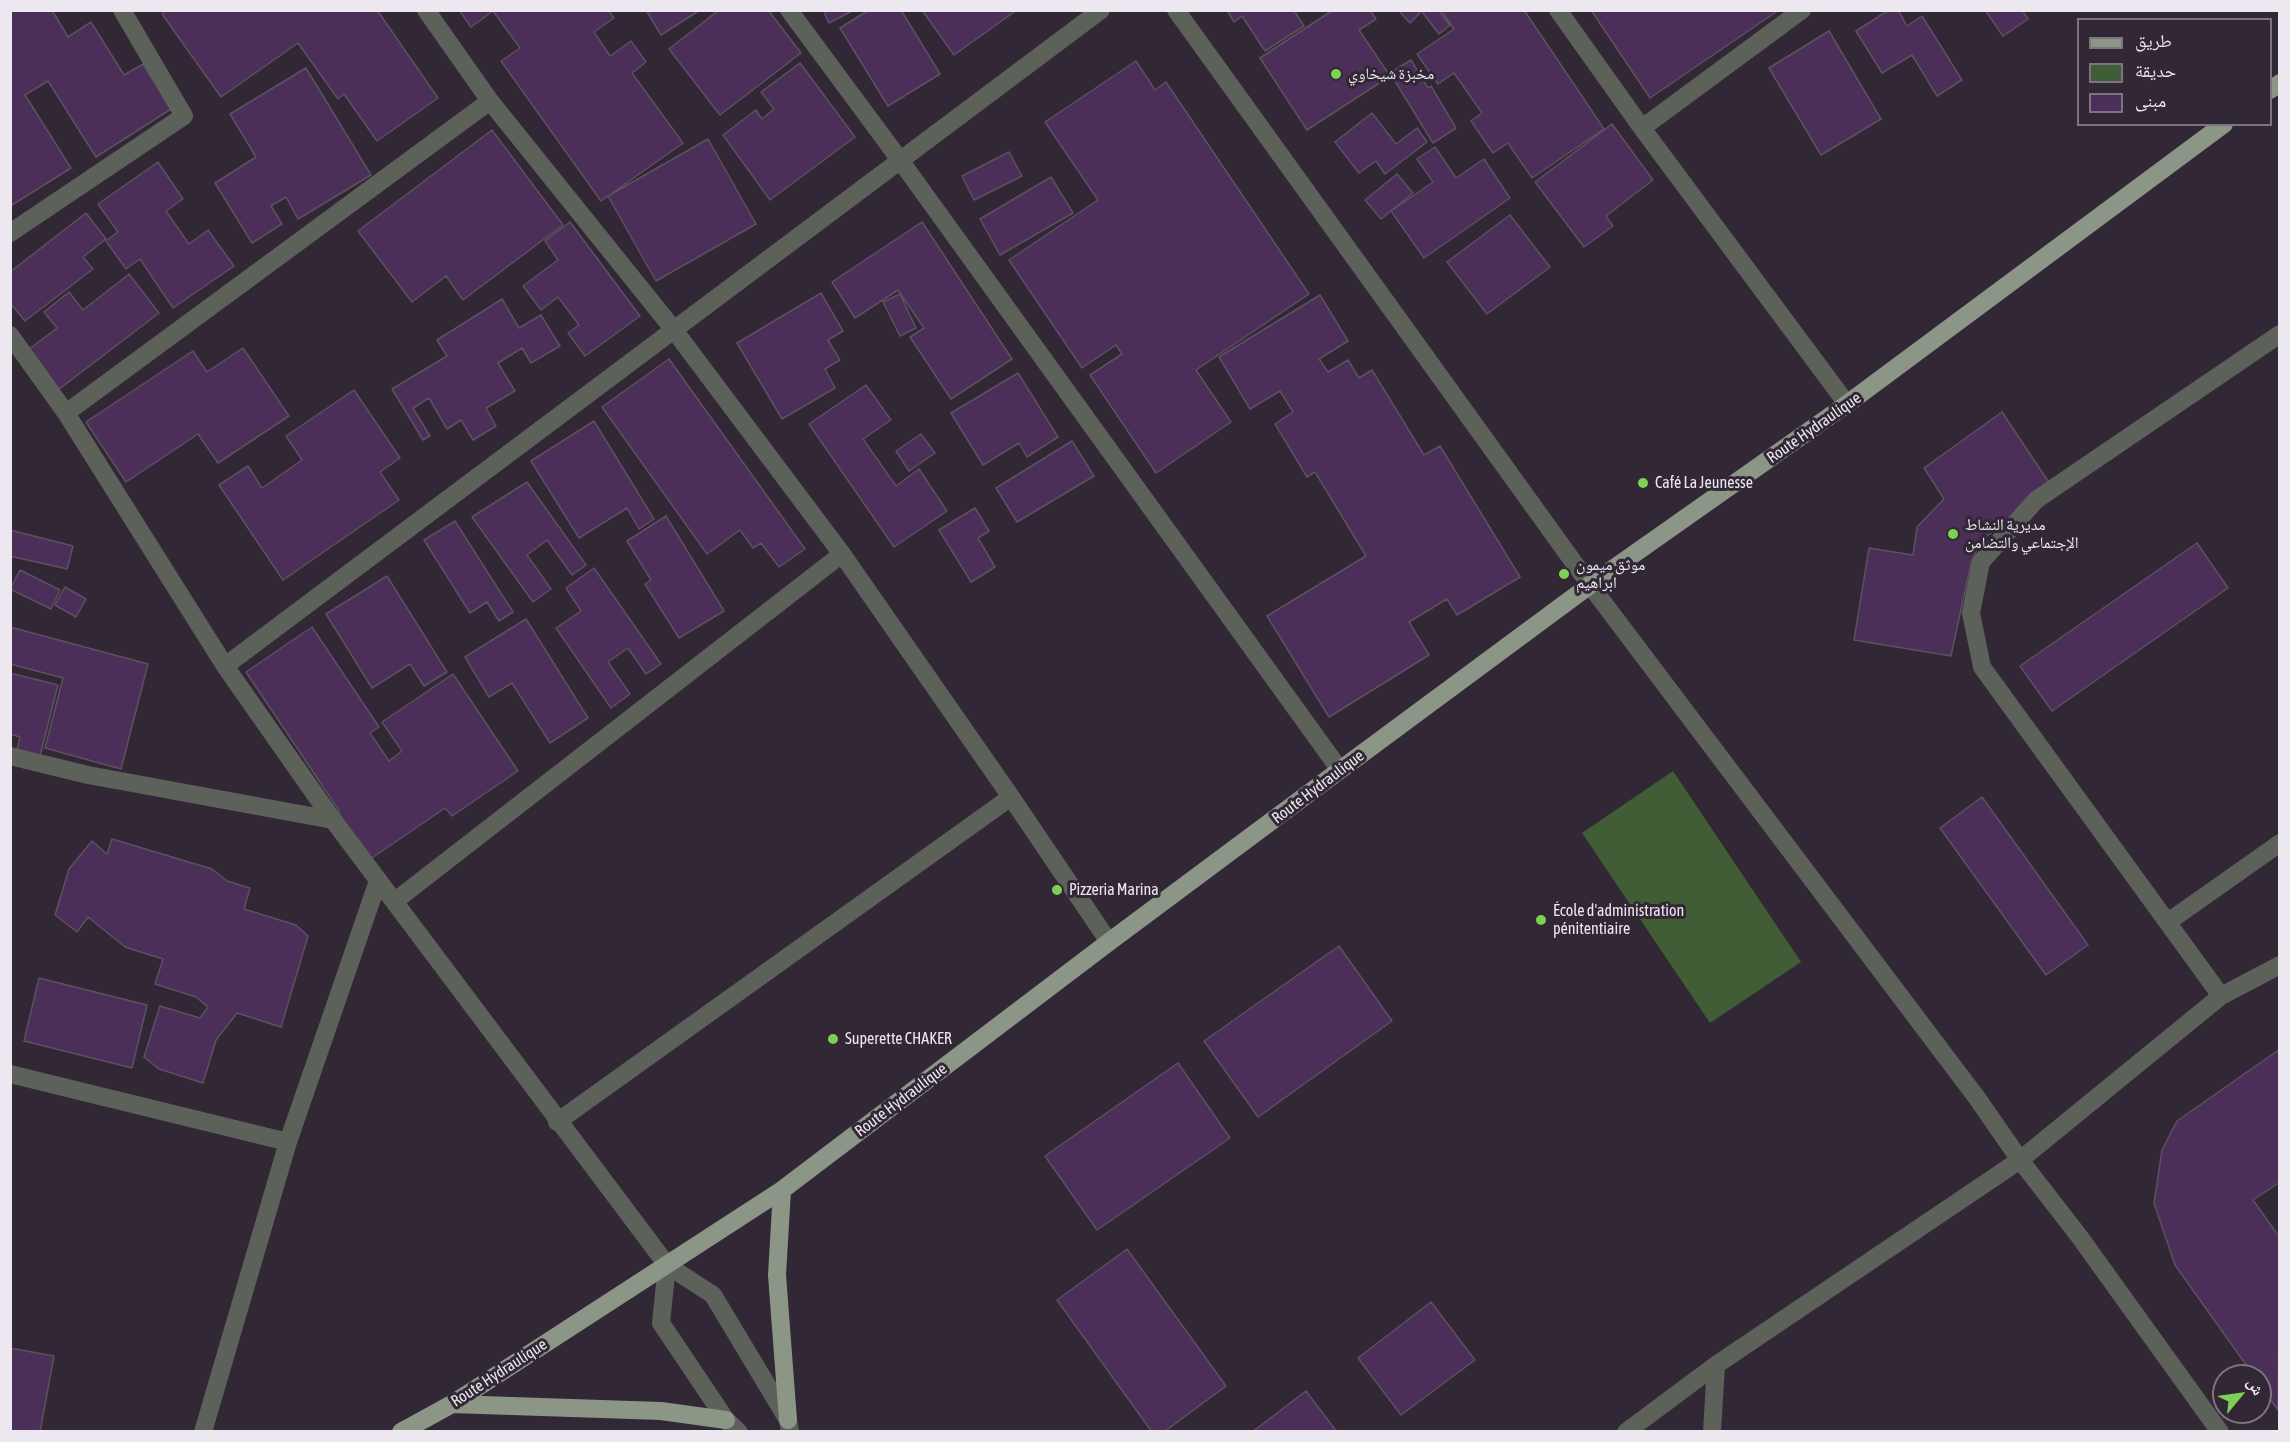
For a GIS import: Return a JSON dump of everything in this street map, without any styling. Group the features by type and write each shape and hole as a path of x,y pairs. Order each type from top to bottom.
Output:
{"main road":[{"name":"Route Hydraulique","path":"401,1431 452,1404 782,1190 1109,942 1590,585 1847,404 2221,126"},
{"path":"782,1190 777,1275 789,1426"},
{"path":"452,1404 661,1411 733,1426"}],"street":[{"path":"10,233 184,116 122,10"},
{"path":"426,10 490,100 674,330 842,554 1011,796 1109,942"},
{"path":"789,10 900,160 1340,770"},
{"path":"225,666 1101,10"},
{"path":"1176,10 1590,585 1977,1098 2020,1160 2079,1236 2220,1431"},
{"path":"1558,10 1642,128 1847,404"},
{"path":"1642,128 1802,10"},
{"path":"66,413 490,100"},
{"path":"2221,996 1982,667 1971,613 1981,562 2036,500 2280,334"},
{"path":"10,335 66,413 225,666 333,820 557,1122 667,1265 714,1295 789,1426"},
{"path":"395,901 842,554"},
{"path":"10,756 88,775 333,820"},
{"path":"557,1122 1011,796"},
{"path":"2168,922 2280,843"},
{"path":"203,1431 288,1142 378,881"},
{"path":"1626,1431 1716,1365 2020,1160 2221,996 2280,965"},
{"path":"10,1074 288,1142"},
{"path":"667,1265 661,1323 733,1426"},
{"path":"1712,1431 1716,1365"}],"green space":[{"path":"1673,771 1801,962 1710,1023 1582,833"}],"building":[{"path":"10,10 52,10 68,37 91,22 124,75 143,64 171,109 96,157 48,81 25,95 71,168 12,205 10,202"},
{"path":"167,10 377,10 438,98 377,141 344,94 338,99 298,43 221,97 162,14"},
{"path":"459,10 608,10 614,18 594,32 610,56 631,41 646,62 632,73 683,143 601,201 501,61 520,48 493,11 471,27"},
{"path":"646,10 700,10 661,35"},
{"path":"719,10 768,10 801,53 720,115 669,49"},
{"path":"823,10 854,10 829,23"},
{"path":"869,10 901,10 940,74 888,106 840,28"},
{"path":"922,10 1017,10 954,55"},
{"path":"1227,10 1297,10 1295,12 1304,26 1265,51 1242,16 1234,22"},
{"path":"1333,10 1370,10 1376,19 1359,30 1390,76 1307,130 1260,58"},
{"path":"1398,10 1418,10 1420,13 1410,23"},
{"path":"1426,10 1438,10 1450,25 1439,34 1423,13"},
{"path":"1441,10 1524,10 1604,129 1532,178 1508,143 1493,153 1471,121 1482,113 1454,73 1438,84 1417,54 1454,29"},
{"path":"1591,10 1779,10 1650,98"},
{"path":"1889,10 1898,10 1907,26 1922,16 1962,80 1937,96 1912,55 1882,73 1856,31"},
{"path":"1985,10 2022,10 2028,19 2003,36"},
{"path":"1829,31 1881,119 1821,155 1769,68"},
{"path":"1411,60 1428,88 1431,86 1456,128 1433,143 1390,73"},
{"path":"1136,61 1155,90 1166,82 1309,294 1196,370 1231,422 1156,473 1090,375 1122,354 1116,345 1082,368 1009,260 1098,200 1045,122"},
{"path":"800,63 855,137 770,200 723,135 756,110 762,119 774,109 761,92"},
{"path":"306,68 371,175 298,219 286,197 271,206 282,224 252,243 215,183 256,157 230,114"},
{"path":"1372,113 1396,144 1417,128 1427,142 1385,174 1376,161 1359,173 1335,142"},
{"path":"1612,124 1653,180 1606,216 1613,226 1584,247 1535,182"},
{"path":"492,130 563,225 463,300 446,276 412,302 358,231"},
{"path":"708,139 756,224 656,281 608,196"},
{"path":"1435,147 1456,178 1484,159 1510,198 1424,258 1391,211 1433,182 1417,159"},
{"path":"1009,152 1022,176 974,200 962,176"},
{"path":"158,162 183,199 166,211 189,244 208,230 234,266 173,308 140,259 126,269 106,241 118,232 98,204"},
{"path":"1397,174 1413,193 1381,219 1365,200"},
{"path":"1051,177 1073,213 1000,255 980,219"},
{"path":"86,213 106,239 83,257 93,269 25,321 10,303 10,272"},
{"path":"1510,215 1550,267 1487,314 1447,262"},
{"path":"570,222 640,316 585,356 568,333 579,325 558,297 541,310 523,286 558,260 545,241"},
{"path":"922,222 1012,359 951,399 910,337 924,328 898,290 855,318 832,282"},
{"path":"129,274 159,313 54,393 24,353 57,328 44,312 69,292 83,310"},
{"path":"821,293 843,331 828,340 840,360 825,369 835,388 782,419 737,343"},
{"path":"900,294 916,328 900,336 883,302"},
{"path":"1320,295 1348,341 1319,359 1328,372 1348,360 1359,378 1372,370 1424,455 1440,446 1520,577 1457,615 1447,599 1409,622 1429,655 1329,717 1267,616 1366,556 1315,472 1307,477 1275,424 1293,412 1280,391 1250,409 1219,357"},
{"path":"502,299 519,328 541,315 560,346 531,363 522,348 498,363 515,391 486,408 496,426 473,440 461,420 447,429 429,398 413,408 430,436 423,440 392,389 447,356 437,340"},
{"path":"243,348 289,416 218,463 198,434 126,482 86,422 193,351 207,372"},
{"path":"669,359 805,549 779,567 761,543 753,548 740,530 707,554 602,407"},
{"path":"1018,373 1058,437 1027,457 1019,443 983,465 951,413"},
{"path":"866,385 891,420 863,439 896,486 919,469 947,511 894,547 809,424"},
{"path":"354,390 400,458 380,472 399,500 283,580 219,485 248,466 262,488 302,460 286,436"},
{"name":"مديرية النشاط الإجتماعي والتضامن","path":"2002,412 2050,484 1980,542 1971,563 1951,656 1854,640 1869,548 1913,555 1917,527 1944,499 1924,468"},
{"path":"594,421 654,519 639,529 627,508 579,538 531,461"},
{"path":"921,434 935,453 909,471 896,451"},
{"path":"1072,441 1094,476 1017,522 996,488"},
{"path":"527,482 586,565 572,575 547,540 527,555 551,589 533,602 472,517"},
{"path":"975,508 989,531 978,538 995,567 971,582 939,530"},
{"path":"666,516 724,611 679,638 645,584 651,580 627,541"},
{"path":"455,521 513,612 499,621 487,602 470,613 424,540"},
{"path":"10,530 73,546 67,569 10,556"},
{"path":"2197,543 2228,588 2052,711 2020,666"},
{"path":"594,568 661,664 646,674 628,648 608,662 630,694 611,708 556,628 581,611 566,588"},
{"path":"20,570 60,590 51,609 10,589"},
{"path":"387,576 447,672 424,686 410,664 372,688 326,614"},
{"path":"65,587 86,599 76,617 55,605"},
{"path":"526,619 588,718 550,743 512,683 489,697 465,657"},
{"path":"10,627 148,664 121,769 45,748 63,678 10,664"},
{"path":"312,627 379,727 370,733 389,761 402,751 382,722 453,674 518,771 452,816 445,808 369,860 338,814 340,812 246,672"},
{"path":"10,673 58,685 39,760 16,754 20,737 10,734"},
{"path":"1982,797 2088,945 2046,975 1940,828"},
{"path":"112,839 212,869 227,881 250,888 244,909 296,925 308,936 281,1027 237,1013 216,1040 203,1083 159,1069 144,1057 160,1006 200,1018 208,1007 196,997 155,984 163,959 125,947 88,917 77,932 55,915 69,869 92,841 107,854"},
{"path":"1339,946 1392,1021 1258,1117 1204,1041"},
{"path":"39,978 147,1005 132,1068 24,1041"},
{"path":"2280,1049 2280,1182 2253,1200 2280,1238 2278,1410 2272,1402 2272,1364 2245,1364 2175,1265 2154,1203 2162,1150 2177,1121"},
{"path":"1178,1063 1230,1138 1097,1230 1045,1156"},
{"path":"1127,1249 1226,1386 1164,1432 1152,1432 1057,1300"},
{"path":"1431,1302 1475,1360 1401,1415 1358,1358"},
{"path":"10,1348 54,1356 40,1432 10,1432"},
{"path":"1306,1391 1337,1432 1252,1432"}],"place":[{"name":"مخبزة شيخاوي","path":"1336,74"},
{"name":"Café La Jeunesse","path":"1643,483"},
{"name":"مديرية النشاط الإجتماعي والتضامن","path":"1953,534"},
{"name":"موثق ميمون ابراهيم","path":"1564,574"},
{"name":"Pizzeria Marina","path":"1057,890"},
{"name":"École d'administration pénitentiaire","path":"1541,920"},
{"name":"Superette CHAKER","path":"833,1039"}]}
